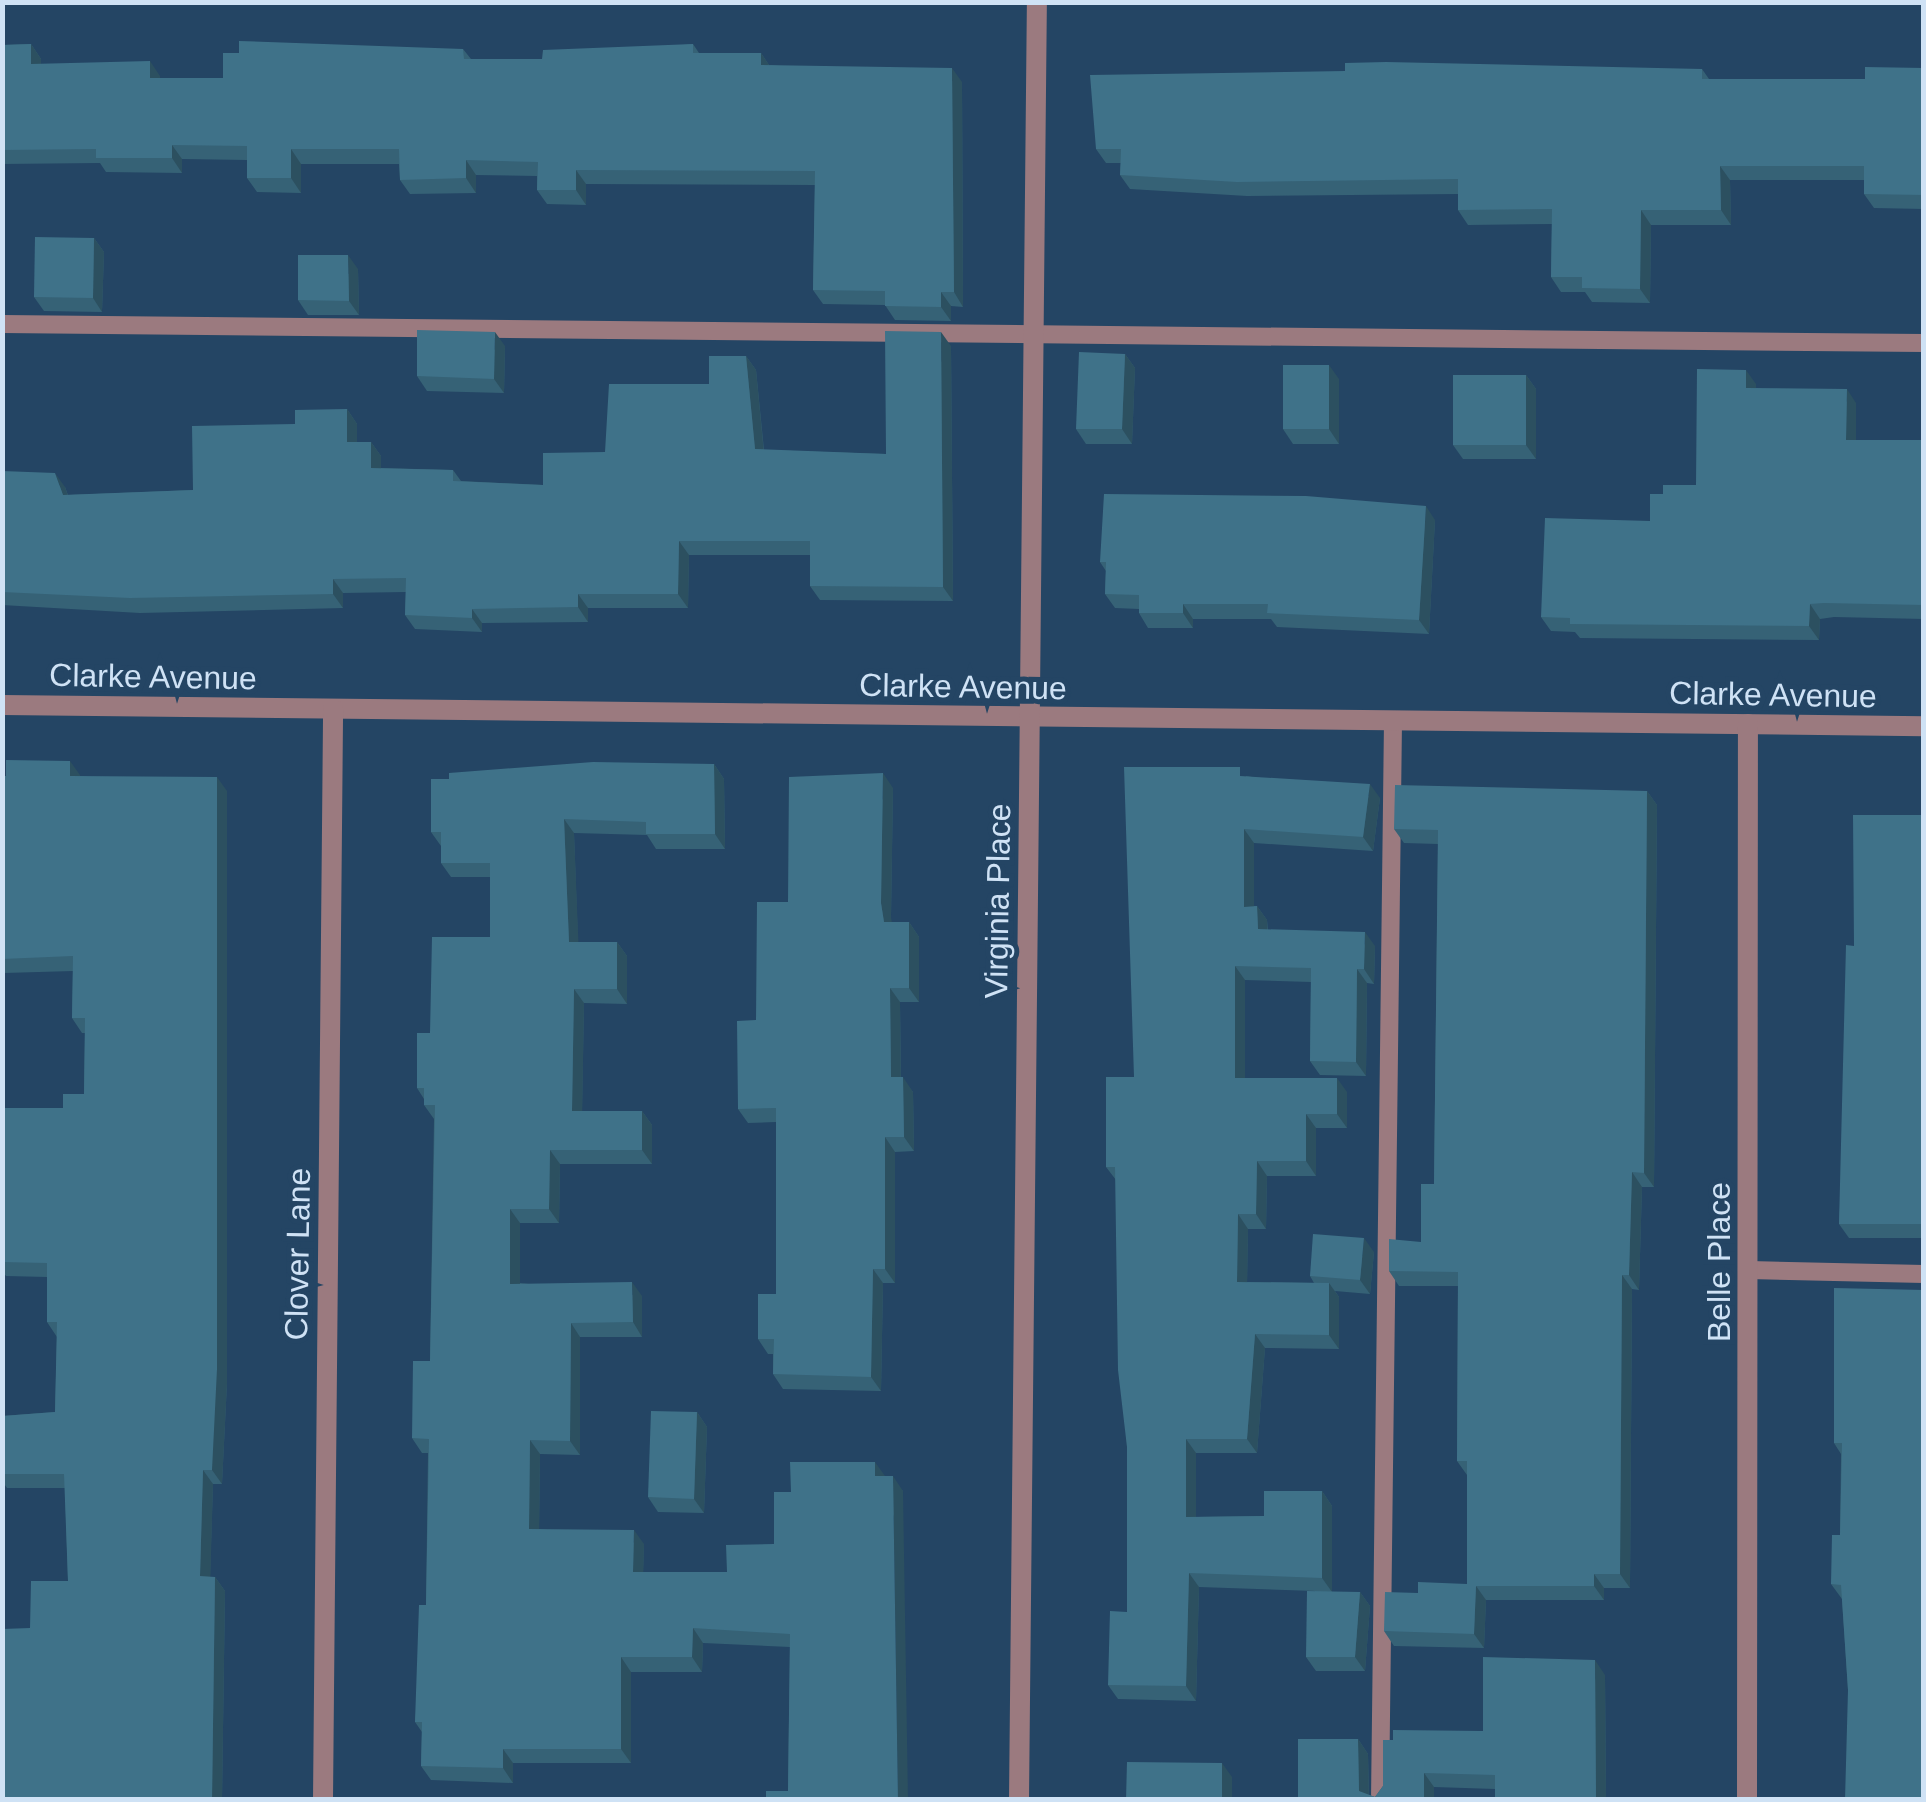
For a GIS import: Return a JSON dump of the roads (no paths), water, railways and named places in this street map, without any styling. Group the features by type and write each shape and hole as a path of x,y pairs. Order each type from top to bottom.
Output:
{"street":[{"name":"Virginia Place","path":"1019,1800 1037,2"},
{"name":"Clarke Avenue","path":"2,705 1924,726"},
{"name":"Clover Lane","path":"323,1800 333,710"},
{"name":"Belle Place","path":"1746,1800 1748,724"}],"lane":[{"path":"2,324 1924,342"},
{"path":"1380,1800 1393,722"},
{"path":"1749,1270 1924,1274"}]}
